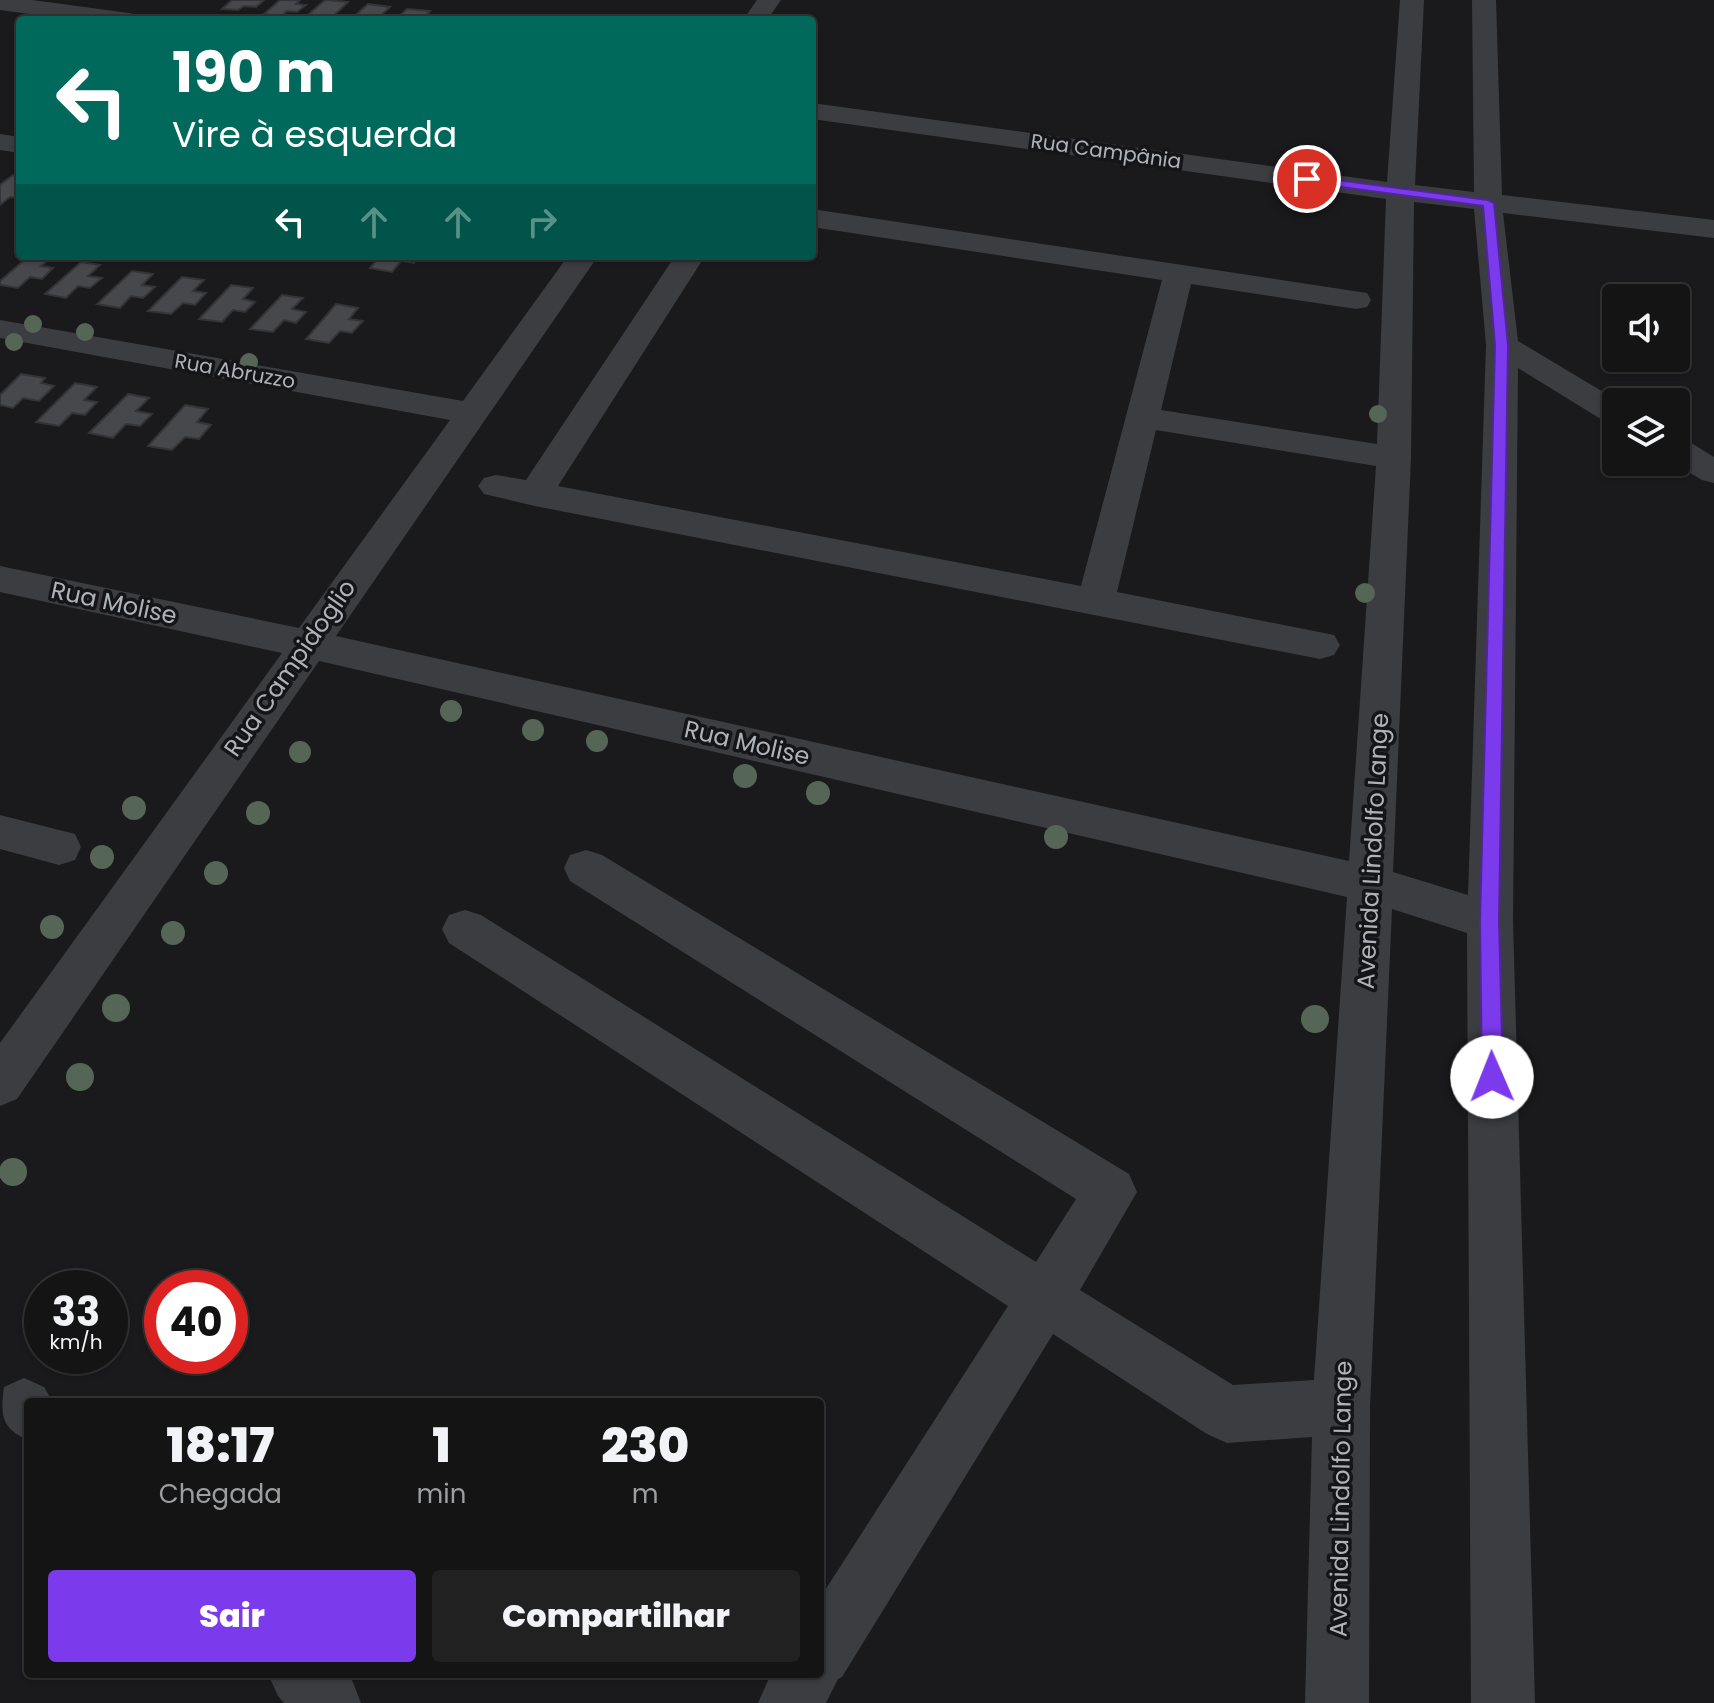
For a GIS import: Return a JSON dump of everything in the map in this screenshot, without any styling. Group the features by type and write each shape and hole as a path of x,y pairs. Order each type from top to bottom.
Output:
{"street":[{"name":"Avenida Lindolfo Lange","path":"1337,1703 1341,1407 1394,458 1400,192 1412,0"},
{"path":"1484,0 1488,203 1502,345 1490,921 1503,1703"},
{"path":"0,3 29,3 105,16"},
{"path":"0,23 29,3"},
{"name":"Rua Campânia","path":"816,112 1488,203"},
{"path":"1488,203 1714,229"},
{"path":"816,219 1356,300"},
{"name":"Rua Campidoglio","path":"0,1083 580,260"},
{"path":"535,494 687,260"},
{"path":"1096,602 1179,273"},
{"name":"Rua Abruzzo","path":"0,329 471,413"},
{"path":"1502,345 1602,406"},
{"path":"1143,417 1394,458"},
{"path":"1690,457 1714,472"},
{"path":"496,486 1320,645"},
{"name":"Rua Molise","path":"0,579 307,644 1372,884 1490,921"},
{"path":"0,832 59,847"},
{"path":"586,868 1111,1192 824,1649"},
{"path":"465,929 1043,1300 1227,1414 1341,1407"},
{"path":"304,1678 329,1703"},
{"path":"790,1703 806,1678"}],"building":[{"path":"232,0 264,0 256,7 222,9"},
{"path":"280,0 300,0 296,4 306,5 297,12 287,11 282,16 264,14"},
{"path":"325,0 348,2 333,16 306,16"},
{"path":"368,4 390,7 380,16 354,16"},
{"path":"407,9 430,11 426,16 399,16"},
{"path":"16,175 16,198 10,197 0,205 0,185"},
{"path":"24,260 48,260 41,266 53,268 42,279 30,277 18,288 0,285 0,281"},
{"path":"377,260 416,260 414,263 401,261 392,272 370,268"},
{"path":"81,262 100,265 88,276 102,278 90,288 78,286 66,298 45,294"},
{"path":"132,271 153,274 142,285 155,287 143,298 131,296 120,308 97,304"},
{"path":"182,277 204,280 193,291 206,293 195,305 183,303 171,314 148,311"},
{"path":"231,285 253,288 243,299 255,302 245,312 233,310 222,322 199,319"},
{"path":"282,295 303,298 292,309 306,312 296,323 284,320 273,332 250,329"},
{"path":"336,304 358,308 349,319 363,321 352,333 340,331 329,343 306,339"},
{"path":"21,374 45,378 41,383 54,386 39,401 23,398 13,408 0,405 0,395"},
{"path":"75,383 97,387 84,400 97,402 85,415 72,413 59,426 36,422"},
{"path":"128,394 149,398 136,411 152,414 140,426 126,424 113,438 89,433"},
{"path":"185,405 208,409 197,422 211,425 199,439 185,437 172,450 148,446"}],"route":[{"path":"1307,179 1488,203 1502,345 1490,921 1492,1077"}]}
